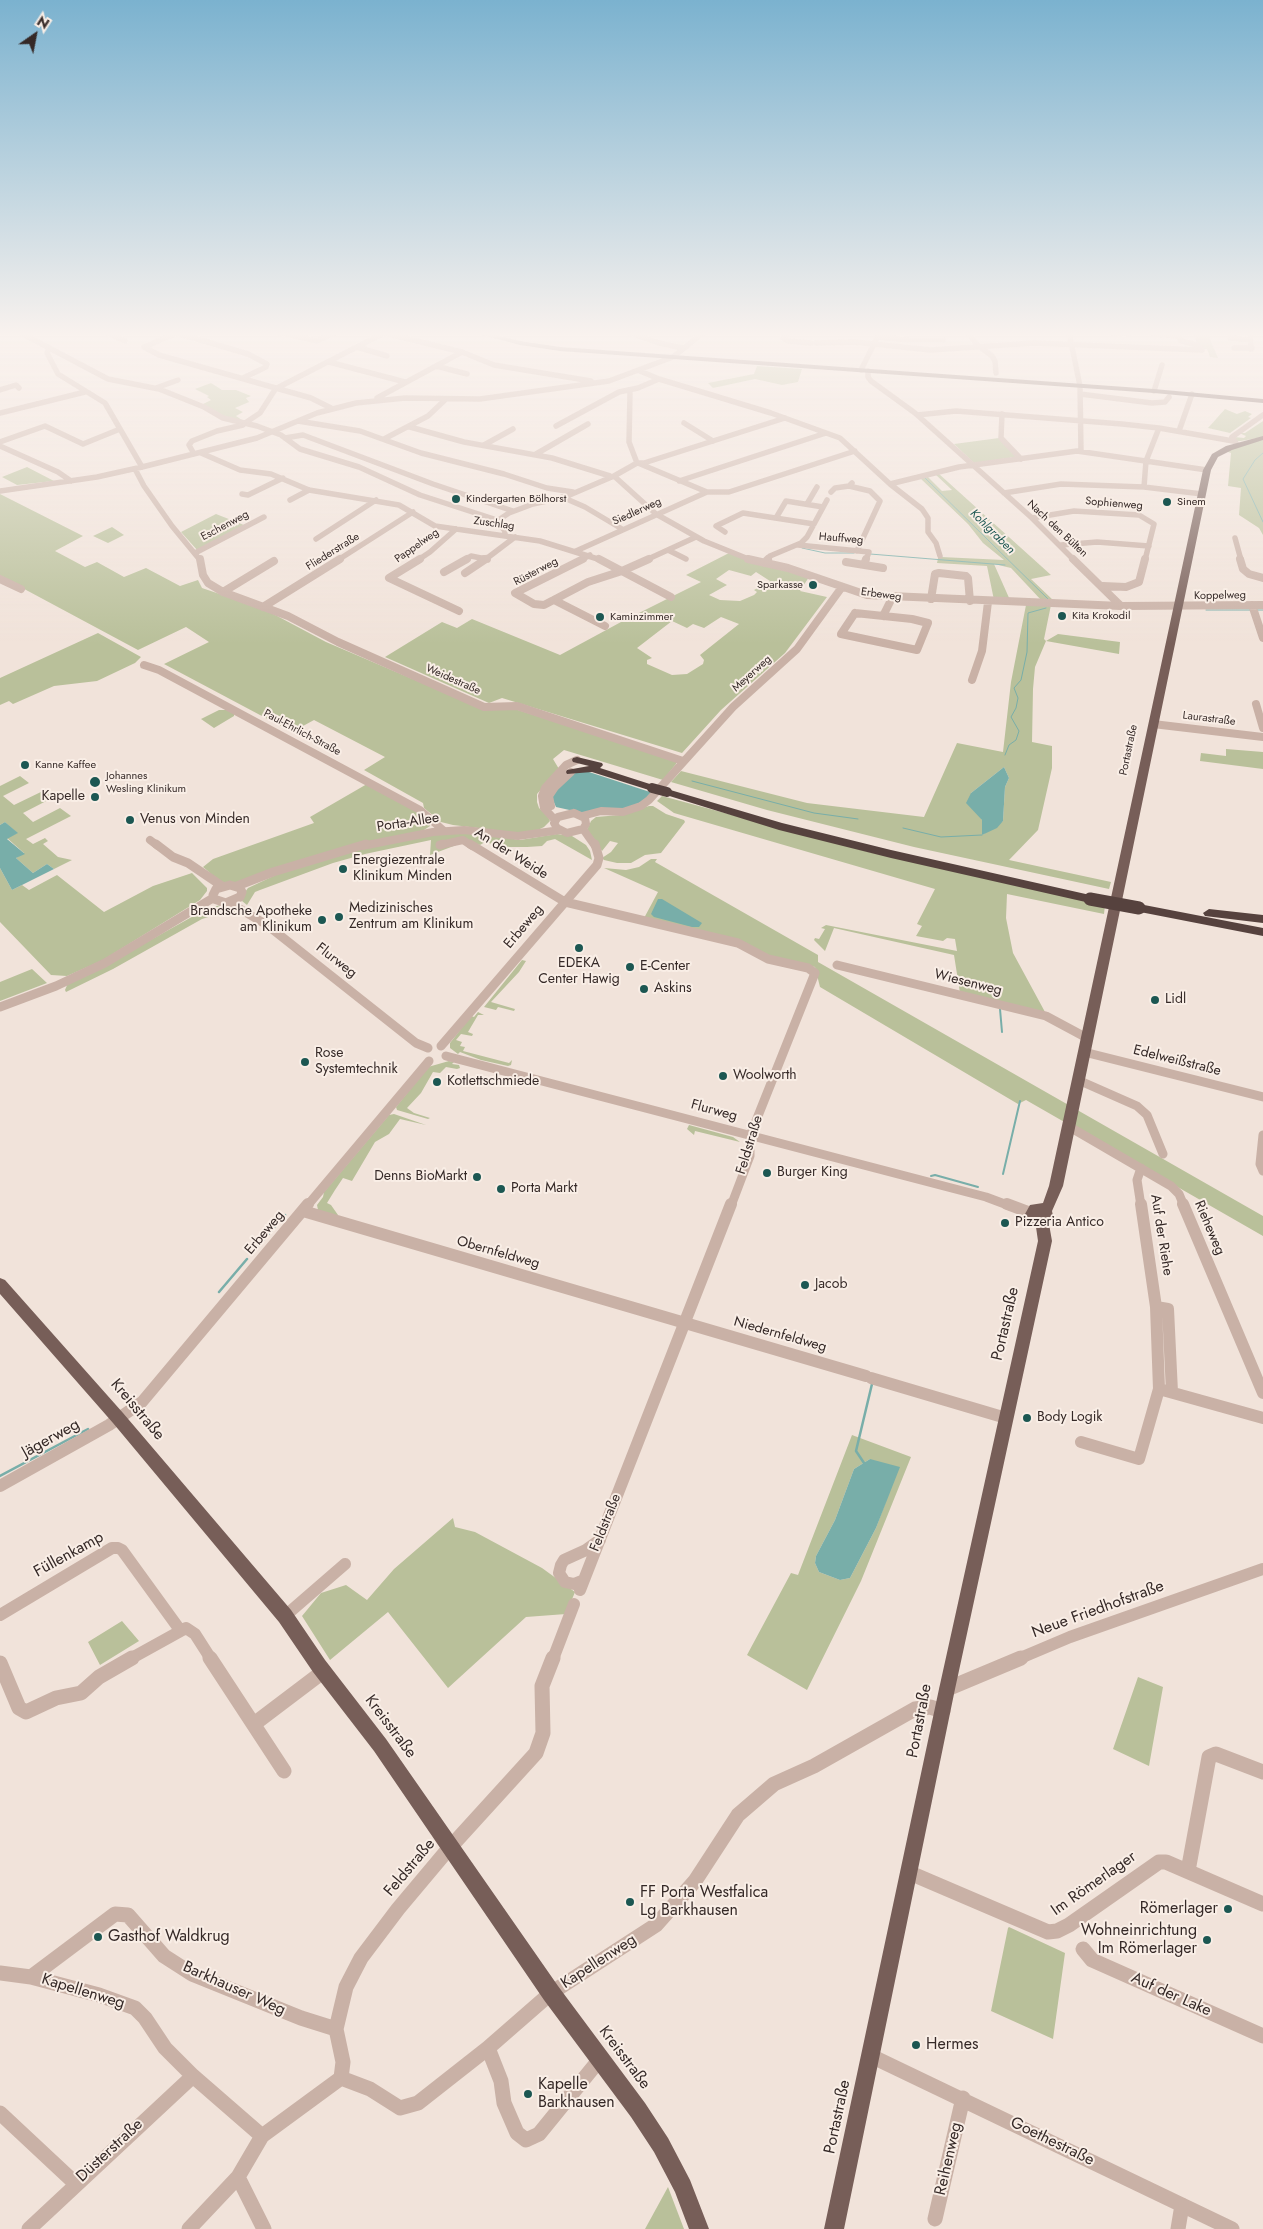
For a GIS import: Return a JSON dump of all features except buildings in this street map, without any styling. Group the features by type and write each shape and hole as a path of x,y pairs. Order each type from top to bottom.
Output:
{"highway":[{"path":"577,760 654,786"},
{"path":"571,772 593,769 669,790 779,826 891,854 1139,904 1263,932"},
{"path":"1139,904 1263,921"}],"main road":[{"name":"Portastraße","path":"834,2229 947,1689 1045,1241 1039,1215 1050,1203 1054,1194 1207,470 1215,456 1235,442 1263,438"},
{"name":"Kreisstraße","path":"0,1284 118,1418 285,1616 380,1745 551,1993 638,2110 683,2187 699,2229"}],"street":[{"path":"0,442 17,436"},
{"path":"66,436 83,444 103,436"},
{"name":"Weidestraße","path":"123,436 139,468 144,486 172,526 200,559 203,575 208,583 223,592 288,616 333,640 484,706 517,706 683,761"},
{"path":"197,453 189,445 192,441 204,436"},
{"path":"0,491 71,481 139,468 259,436"},
{"path":"281,436 300,450 359,468 420,495 497,521 505,531 505,535"},
{"path":"285,438 297,436"},
{"path":"306,436 513,512"},
{"path":"375,436 421,453 504,474 554,490 576,492"},
{"path":"384,439 390,436"},
{"path":"447,436 536,454 612,476"},
{"path":"484,445 500,436"},
{"path":"536,454 567,436"},
{"path":"629,436 629,442 637,463"},
{"path":"706,436 714,441"},
{"path":"497,521 533,504 562,498 637,463 644,463 729,436"},
{"path":"679,480 817,436"},
{"path":"834,436 840,438 890,484 922,509 928,518 928,532 936,543 940,556"},
{"name":"Nach den Bülten","path":"940,436 1061,545 1121,606"},
{"path":"1001,436 1021,459"},
{"path":"1081,436 1081,451"},
{"path":"1144,487 1146,461 1156,436"},
{"path":"1205,436 1235,442"},
{"name":"Portastraße","path":"1233,436 1232,437 1235,442"},
{"path":"0,446 58,472 71,481"},
{"name":"Siedlerweg","path":"637,463 707,492 729,492 855,451"},
{"path":"890,484 972,465 1081,451 1207,470"},
{"name":"Zuschlag","path":"197,453 240,470 272,474 309,490 399,505 431,525 540,541 590,555 671,597"},
{"name":"Erbeweg","path":"612,476 656,514 716,546 868,595 931,600 1177,606"},
{"path":"242,494 248,495 282,478"},
{"path":"1004,493 1060,484 1096,484 1144,487 1202,494"},
{"path":"832,492 835,488 849,486 870,491 880,502 857,551"},
{"path":"807,504 817,487"},
{"path":"290,500 309,490"},
{"name":"Siedlerweg","path":"576,551 707,492"},
{"path":"562,498 585,507 622,530"},
{"path":"316,539 376,500"},
{"path":"764,563 770,556 798,544 807,537 827,500"},
{"path":"776,518 786,501 823,507"},
{"name":"Sophienweg","path":"1032,518 1074,511 1144,516 1154,524 1138,584 1126,587 1103,586"},
{"name":"Fliederstraße","path":"263,607 413,512"},
{"path":"725,532 716,526 743,513 814,524"},
{"name":"Eschenweg","path":"195,554 264,517"},
{"name":"Pappelweg","path":"456,529 430,552 389,579 458,611"},
{"name":"Rüsterweg","path":"590,555 515,593 537,605 554,600 596,579 622,571 696,536"},
{"path":"465,573 515,537"},
{"path":"1235,538 1243,569 1249,574 1263,578"},
{"path":"1061,545 1091,542 1148,546"},
{"name":"Hauffweg","path":"798,544 869,552 864,565"},
{"path":"668,550 686,559"},
{"path":"444,572 471,556 486,559"},
{"path":"223,592 274,561"},
{"name":"Hauffweg","path":"846,562 883,568"},
{"path":"931,600 935,574 939,573 966,576 968,578 970,601"},
{"path":"0,579 21,589"},
{"name":"Meyerweg","path":"584,822 605,813 623,812 641,806 650,800 733,707 796,649 842,587"},
{"path":"883,616 892,598"},
{"path":"554,600 605,626"},
{"path":"972,680 975,677 982,651 988,602"},
{"path":"1252,605 1263,638"},
{"name":"Koppelweg","path":"1177,606 1263,605"},
{"path":"855,613 883,616 928,623 917,650 841,634 855,613"},
{"name":"Paul-Ehrlich-Straße","path":"144,665 167,674 420,810 444,831"},
{"path":"1256,704 1263,728"},
{"name":"Laurastraße","path":"1153,724 1263,737"},
{"path":"577,760 566,765 545,788 542,796 544,808 557,825 594,845"},
{"path":"571,772 555,787 548,801 554,809 584,822 594,845"},
{"path":"557,825 565,814"},
{"path":"572,833 584,822"},
{"name":"Porta-Allee","path":"239,888 288,868 371,843 444,831 464,830 518,836 535,835 557,825"},
{"path":"0,1007 56,986 105,963 181,919 217,894 239,888 241,895 234,901 217,894 200,872 188,863 172,857 150,840"},
{"name":"An der Weide","path":"440,845 463,840 565,902"},
{"name":"Erbeweg","path":"443,1051 597,865 599,858 594,845"},
{"path":"181,853 188,863"},
{"name":"Flurweg","path":"234,901 416,1043 428,1048"},
{"name":"Feldstraße","path":"565,902 738,943 774,961 813,970 815,974 750,1136 750,1156 685,1323 600,1540 582,1585 565,1582 560,1573 564,1560 586,1550 600,1540"},
{"name":"Wiesenweg","path":"837,965 1046,1016 1087,1038"},
{"path":"434,1046 443,1051 440,1060 429,1060 424,1055 428,1048 434,1046"},
{"name":"Flurweg","path":"443,1051 750,1136 986,1197 1006,1206 1039,1215"},
{"name":"Edelweißstraße","path":"1084,1052 1263,1097"},
{"name":"Erbeweg","path":"118,1418 142,1402 153,1391 429,1060"},
{"path":"1078,1080 1137,1106 1147,1115 1163,1154"},
{"name":"Rieheweg","path":"1068,1126 1171,1186 1179,1194 1263,1393"},
{"path":"1263,1135 1260,1164 1263,1171"},
{"name":"Auf der Riehe","path":"1081,1442 1139,1459 1159,1389 1156,1307 1137,1180 1141,1168"},
{"name":"Obernfeldweg","path":"303,1211 685,1323"},
{"path":"1156,1307 1168,1309 1172,1392"},
{"name":"Niedernfeldweg","path":"685,1323 1006,1418"},
{"path":"1159,1389 1263,1418"},
{"name":"Jägerweg","path":"0,1486 118,1418"},
{"name":"Füllenkamp","path":"0,1615 112,1548 118,1548 180,1630 186,1628 195,1634 284,1771"},
{"path":"285,1616 345,1564"},
{"name":"Neue Friedhofstraße","path":"947,1689 1070,1638 1263,1570"},
{"name":"Feldstraße","path":"336,2029 346,1988 361,1958 398,1909 451,1846 536,1753 543,1733 542,1686 574,1604"},
{"path":"0,1663 19,1708 26,1712 56,1698 81,1693 99,1677 180,1630"},
{"path":"254,1724 324,1671"},
{"name":"Kapellenweg","path":"342,2078 370,2089 400,2108 409,2108 418,2103 488,2048 551,1993 626,1946 656,1924 695,1881 738,1815 750,1802 774,1784 814,1766 916,1709 930,1706 943,1710"},
{"path":"1188,1872 1206,1760 1209,1756 1216,1754 1263,1772"},
{"name":"Im Römerlager","path":"910,1873 1048,1932 1057,1931 1069,1925 1159,1862 1166,1862 1263,1904"},
{"name":"Barkhauser Weg","path":"31,1976 115,1914 128,1915 164,1956 192,1974 301,2018 336,2029"},
{"name":"Auf der Lake","path":"1083,1949 1092,1960 1263,2036"},
{"name":"Kapellenweg","path":"0,1973 31,1976 99,1995 135,2008 145,2018 165,2048 193,2076 262,2136"},
{"path":"189,2229 238,2176 262,2136 342,2078 343,2062 336,2029"},
{"path":"488,2048 501,2081 504,2103 517,2132 526,2140 539,2134 600,2060"},
{"name":"Goethestraße","path":"871,2056 1232,2229"},
{"name":"Düsterstraße","path":"29,2229 193,2076"},
{"name":"Reihenweg","path":"935,2219 962,2098"},
{"path":"0,2113 76,2184"},
{"path":"238,2176 264,2229"},
{"path":"1178,2229 1182,2205"}],"green space":[{"path":"1246,436 1263,436 1241,441 1237,441 1234,437 1244,438"},
{"path":"999,438 1016,457 974,463 954,444"},
{"path":"1263,439 1263,535 1259,528 1239,515 1241,488 1228,486 1231,453 1225,451"},
{"path":"27,467 54,481 17,485 2,477"},
{"path":"938,473 1051,575 1031,579 1054,601 1042,601 1011,568 994,564 1010,600 994,600 987,566 937,563 938,558 941,557 1004,560 983,543 968,524 920,478 927,476 942,491 952,490 935,474"},
{"path":"0,494 83,536 55,551 85,567 97,562 124,577 146,568 180,586 198,580 202,588 264,609 326,642 485,710 515,709 676,761 676,764 663,780 564,750 553,759 559,769 537,794 539,808 547,815 550,821 544,827 536,831 519,833 441,822 424,808 423,803 364,770 385,757 314,720 292,732 164,664 209,642 186,627 138,650 0,576"},
{"path":"216,514 244,525 198,551 181,532"},
{"path":"112,527 124,535 108,543 93,536"},
{"path":"729,553 809,577 800,591 827,597 785,653 721,710 682,753 502,698 489,703 385,657 442,622 457,628 472,619 560,655 701,582 686,575","holes":["729,570 751,576 756,572 770,581 754,590 757,592 754,595 740,601 720,600 709,595 727,585 716,579","721,617 739,624 700,655 704,660 703,664 687,674 672,675 647,664 647,660 652,658 637,648 672,621 687,628 693,624 704,628"]},
{"path":"1026,605 1051,605 1044,639 1046,641 1035,667 1032,742 1052,746 1052,768 1038,830 1009,860 1111,882 1109,889 914,847 767,810 671,782 681,771 807,803 924,817 957,743 1003,752 1011,682","holes":["1004,767 1009,778 1005,787 1003,821 982,835 982,820 971,793"]},
{"path":"98,633 141,657 135,663 97,681 54,686 13,704 9,701 0,705 0,678"},
{"path":"1058,634 1120,642 1119,654 1046,641"},
{"path":"219,710 228,710 234,713 234,716 214,728 201,719"},
{"path":"1226,749 1263,752 1263,769 1200,761 1201,753 1226,756"},
{"path":"20,776 29,783 3,796 14,805 45,790 54,797 23,813 33,822 60,808 71,816 26,839 33,844 45,838 48,841 43,844 58,857 72,860 54,869 47,864 33,873 16,858 24,853 7,838 17,833 5,822 0,825 0,786"},
{"path":"367,784 424,815 430,826 424,830 242,883 222,883 203,867 213,859 314,823 310,817"},
{"path":"662,796 869,852 1105,905 1104,914 1007,894 1006,918 1013,953 1045,1012 960,993 954,955 834,928 825,951 814,940 815,938 819,939 825,929 821,928 826,925 957,951 955,939 947,938 943,941 916,936 922,926 917,924 935,889 674,813 657,801"},
{"path":"653,806 685,822 661,853 645,855 631,863 617,863 604,860 602,858 611,852 618,843 610,841 602,851 587,830 591,821 596,817 620,815"},
{"path":"447,832 482,834 520,840 557,834 572,836 586,845 592,860 555,839 547,841 542,846 527,847 504,847 485,842 480,845 467,841 430,855 431,840 333,863 255,892 247,905 242,901 248,888 282,872 369,846"},
{"path":"651,859 657,859 655,862 818,955 818,962 1263,1216 1263,1236 1026,1100 1018,1104 820,987 815,967 768,956 643,920 658,892 604,868 626,870 639,867"},
{"path":"0,868 12,890 22,885 29,890 57,875 104,912 153,886 192,873 207,888 207,891 200,900 103,960 67,976 51,975 0,922"},
{"path":"224,904 238,912 224,912 202,919 113,969 66,992 68,983 104,966 206,909"},
{"path":"522,960 526,961 519,972 491,1002 515,1009 514,1011 498,1007 496,1010 484,1007"},
{"path":"32,969 47,983 0,1001 0,982"},
{"path":"478,1012 484,1015 478,1015 468,1032 473,1034 472,1036 461,1034 456,1040 462,1042 460,1046 465,1047 463,1051 509,1063 512,1060 511,1065 481,1060 460,1052 458,1054 450,1048 450,1043 471,1016 474,1017"},
{"path":"449,1061 454,1062 452,1064 459,1065 460,1068 446,1067 440,1073 433,1072 421,1093 407,1108 414,1113 430,1118 397,1110 396,1107 428,1067"},
{"path":"394,1114 426,1125 400,1119 389,1134 375,1142 352,1181 343,1178 335,1190 327,1203 331,1205 338,1215 335,1217 318,1210 317,1205 324,1192 389,1115"},
{"path":"689,1125 733,1137 740,1142 695,1131 694,1135 687,1129"},
{"path":"852,1435 911,1457 861,1581 807,1690 747,1655 791,1573 798,1575","holes":["870,1459 886,1501 876,1528 850,1578 840,1580 819,1572 815,1563 816,1556 835,1520 854,1469"]},
{"path":"453,1518 455,1527 475,1532 542,1568 575,1592 566,1614 526,1617 448,1688 388,1612 330,1660 302,1616 321,1593 346,1585 367,1600 394,1569"},
{"path":"122,1621 139,1641 100,1665 88,1642"},
{"path":"1138,1677 1163,1687 1149,1766 1113,1749"},
{"path":"1009,1927 1065,1953 1053,2039 991,2011"},
{"path":"668,2187 684,2229 645,2229"}],"water":[{"path":"1004,767 1009,778 1005,787 1003,821 997,828 982,835 982,820 966,803 971,793"},
{"path":"584,771 653,793 643,801 628,808 583,813 556,807 552,798 554,793 572,774"},
{"path":"5,822 18,833 7,839 25,854 16,858 33,873 47,864 54,869 12,890 0,868 0,825"},
{"path":"658,899 662,899 702,923 699,927 692,927 654,917 651,914"},
{"path":"870,1459 900,1467 876,1528 850,1578 840,1580 819,1572 815,1563 816,1556 835,1520 854,1469"}],"waterway":[{"path":"1263,453 1255,460 1243,479 1263,522"},
{"name":"Kohlgraben","path":"925,478 1048,599"},
{"path":"802,548 825,553 854,553"},
{"path":"870,554 1005,565"},
{"path":"1005,755 1009,745 1016,740 1019,731 1011,717 1016,708 1018,698 1014,688 1021,680 1027,652 1028,613 1046,608"},
{"path":"1206,610 1250,610"},
{"path":"1257,610 1263,610"},
{"path":"692,781 814,813 858,819"},
{"path":"903,828 941,837 982,835"},
{"path":"1000,1009 1002,1032"},
{"path":"1003,1174 1020,1101"},
{"path":"931,1176 935,1175 978,1187"},
{"path":"258,1246 285,1215"},
{"path":"219,1292 247,1259"},
{"path":"864,1463 856,1451 872,1384"},
{"path":"0,1476 88,1429"}],"place":[{"name":"Kindergarten Bölhorst","path":"456,499"},
{"name":"Sinem","path":"1167,502"},
{"name":"Sparkasse","path":"813,585"},
{"name":"Kita Krokodil","path":"1062,616"},
{"name":"Kaminzimmer","path":"600,617"},
{"name":"Kanne Kaffee","path":"25,765"},
{"name":"Johannes Wesling Klinikum","path":"95,782"},
{"name":"Kapelle","path":"95,797"},
{"name":"Venus von Minden","path":"130,820"},
{"name":"Energiezentrale Klinikum Minden","path":"343,869"},
{"name":"Medizinisches Zentrum am Klinikum","path":"339,917"},
{"name":"Brandsche Apotheke am Klinikum","path":"322,920"},
{"name":"EDEKA Center Hawig","path":"579,948"},
{"name":"E-Center","path":"630,967"},
{"name":"Askins","path":"644,989"},
{"name":"Lidl","path":"1155,1000"},
{"name":"Rose Systemtechnik","path":"305,1062"},
{"name":"Woolworth","path":"723,1076"},
{"name":"Kotlettschmiede","path":"437,1082"},
{"name":"Burger King","path":"767,1173"},
{"name":"Denns BioMarkt","path":"477,1177"},
{"name":"Porta Markt","path":"501,1189"},
{"name":"Pizzeria Antico","path":"1005,1223"},
{"name":"Jacob","path":"805,1285"},
{"name":"Body Logik","path":"1027,1418"},
{"name":"FF Porta Westfalica Lg Barkhausen","path":"630,1902"},
{"name":"Römerlager","path":"1228,1909"},
{"name":"Gasthof Waldkrug","path":"98,1937"},
{"name":"Wohneinrichtung Im Römerlager","path":"1207,1940"},
{"name":"Hermes","path":"916,2045"},
{"name":"Kapelle Barkhausen","path":"528,2094"}]}
